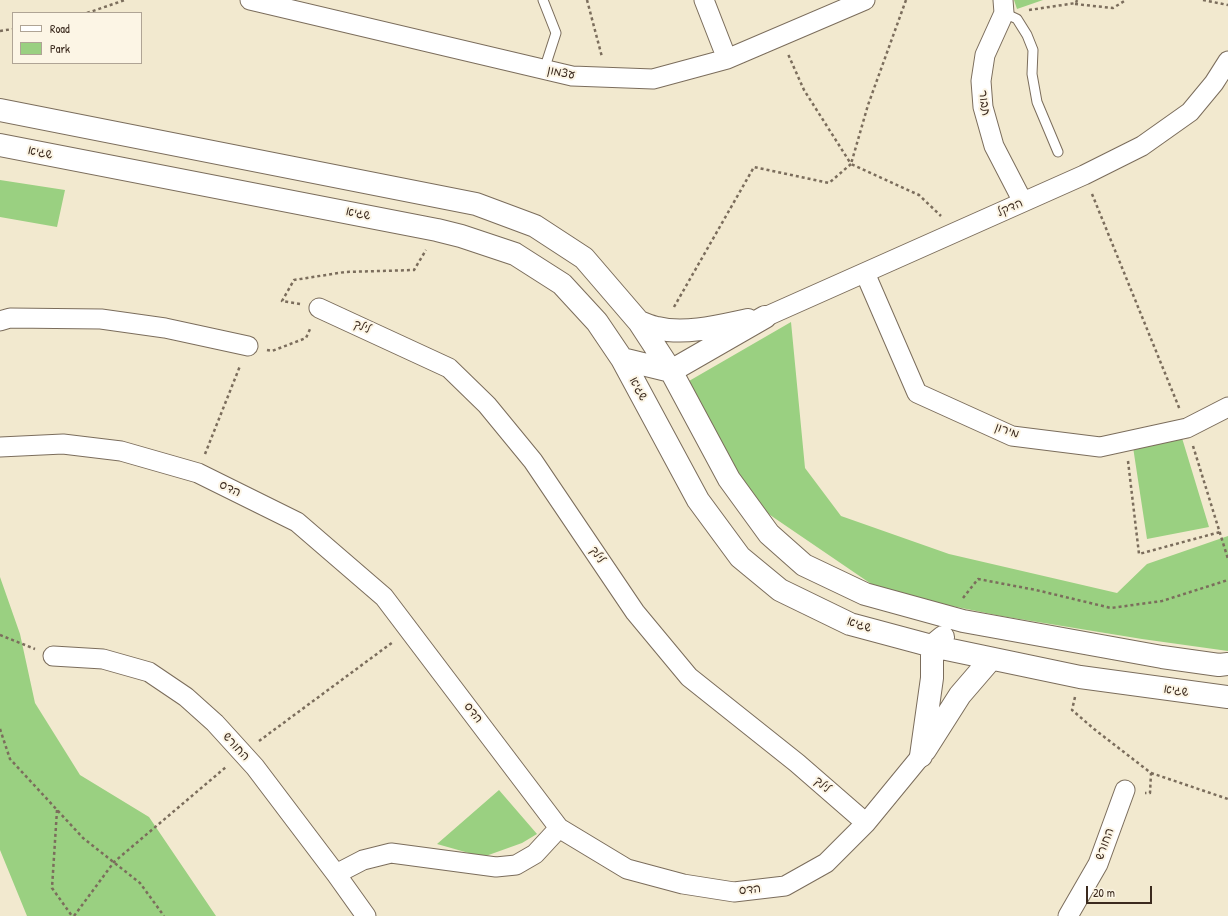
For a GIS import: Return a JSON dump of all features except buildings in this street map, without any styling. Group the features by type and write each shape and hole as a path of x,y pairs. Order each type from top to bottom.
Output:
{"street":[{"name":"עצמון","path":"250,0 572,76 653,79 727,59 865,0"},
{"path":"704,0 727,59"},
{"name":"תבור","path":"1004,7 985,55 981,81 982,107 994,146 1024,202"},
{"name":"הדקל","path":"765,317 1084,175 1142,146 1190,112 1214,83 1228,61"},
{"path":"0,110 476,204 535,226 584,258 639,322 671,371 729,479 769,534 804,565 865,594 963,621 1162,657 1220,665 1228,664"},
{"name":"שגיא","path":"0,145 437,230 461,236 515,254 562,284 597,322 622,359 698,500 740,557 780,590 850,624 932,646 1080,677 1228,697"},
{"name":"מירון","path":"864,273 916,393 1012,436 1100,447 1187,428 1228,407"},
{"name":"לילך","path":"319,308 449,368 487,405 533,461 635,612 689,677 797,763 866,823"},
{"path":"639,322 657,328 677,331 765,317"},
{"path":"622,359 671,371 765,317"},
{"path":"0,321 10,318 101,319 165,328 248,346"},
{"name":"הדס","path":"0,447 70,444 121,451 198,473 297,522 384,597 559,828 626,869 684,884 734,892 785,886 826,863 866,823 921,756"},
{"path":"921,756 932,678 932,646 963,621"},
{"name":"החורש","path":"53,656 103,658 149,672 186,697 215,723 255,767 366,916"},
{"path":"921,756 960,695 991,659"},
{"name":"החורש","path":"1068,916 1098,864 1125,790"},
{"path":"336,874 363,860 391,853 496,867 516,865 535,854 559,828"}],"lane":[{"path":"542,0 556,33 544,70"},
{"path":"1004,7 1017,19 1027,35 1033,50 1032,74 1037,102 1058,152"}],"path":[{"path":"90,12 125,0"},
{"path":"587,0 608,78"},
{"path":"672,310 754,167 829,183 851,164 868,105 906,0"},
{"path":"1072,3 1076,3 1077,0"},
{"path":"1004,7 1072,3 1113,8 1126,0"},
{"path":"1202,0 1228,5"},
{"path":"0,31 12,29"},
{"path":"780,36 804,90 851,164 919,195 958,231"},
{"path":"1084,175 1187,428 1228,559"},
{"path":"198,473 248,346 272,351 306,338 319,308 282,301 294,280 346,272 414,270 437,230"},
{"path":"1126,441 1139,554 1220,532"},
{"path":"978,578 1111,608 1162,601 1228,580"},
{"path":"0,635 53,656"},
{"path":"1080,677 1072,710 1094,729 1152,773 1228,799"},
{"path":"0,729 10,759 83,838 140,883 164,916"},
{"path":"1125,790 1150,793 1152,773"},
{"path":"57,809 52,888 73,916 114,862"}],"green space":[{"path":"1014,0 1043,0 1017,9"},
{"path":"0,180 65,190 57,227 0,217"},
{"path":"791,322 805,468 841,516 949,554 1117,593 1147,564 1228,536 1228,651 1142,639 1001,616 883,592 748,500 689,381"},
{"path":"1182,438 1209,527 1147,539 1133,447"},
{"path":"0,577 20,634 35,703 80,775 149,817 216,916 27,916 0,850"},
{"path":"499,790 537,834 522,843 483,857 437,844"}]}
